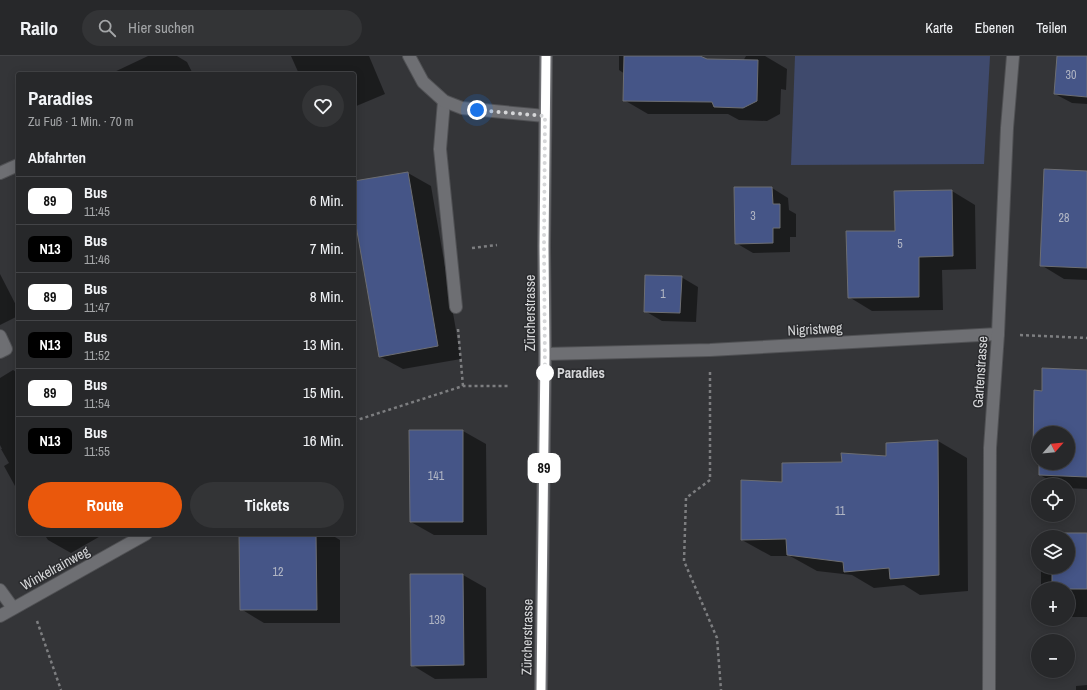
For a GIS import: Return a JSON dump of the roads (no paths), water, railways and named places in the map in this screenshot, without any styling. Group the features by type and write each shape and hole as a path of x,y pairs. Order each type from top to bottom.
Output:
{"street":[{"path":"409,56 423,82 444,101 462,108 545,116"},
{"name":"Zürcherstrasse","path":"541,690 545,354 544,246 546,56"},
{"name":"Gartenstrasse","path":"989,690 990,448 998,334 1007,128 1013,56"},
{"path":"444,101 440,149 456,307"},
{"path":"0,173 16,166"},
{"name":"Nigristweg","path":"545,354 710,350 998,334"},
{"path":"0,336 6,350 0,352"},
{"name":"Winkelrainweg","path":"0,616 142,536"},
{"path":"0,590 13,608"}],"place":[{"name":"Paradies","path":"545,373"}]}
